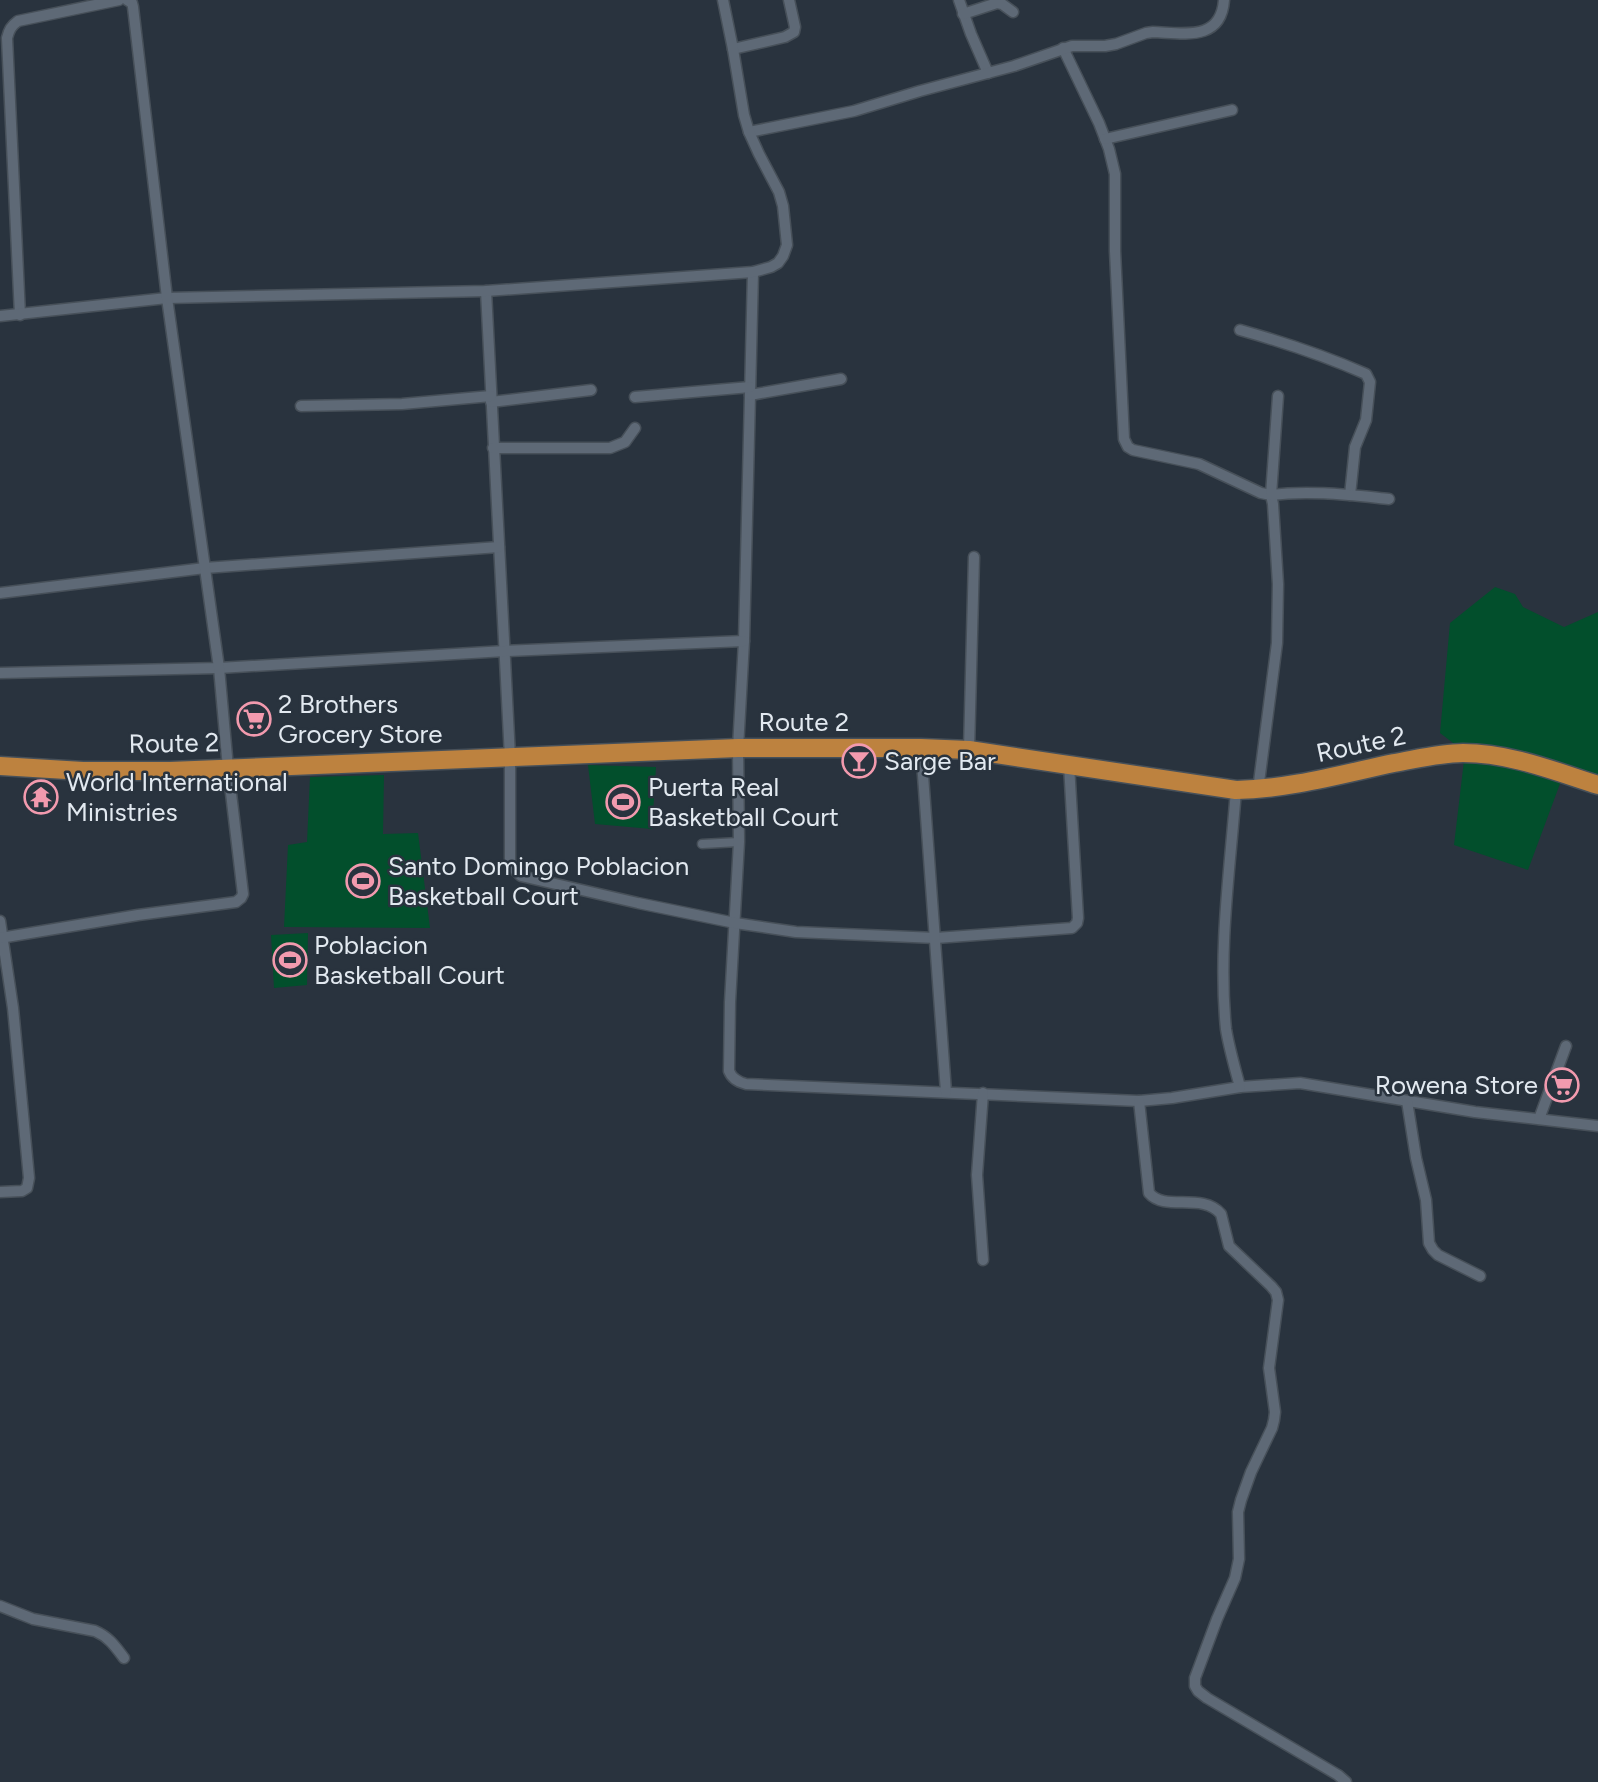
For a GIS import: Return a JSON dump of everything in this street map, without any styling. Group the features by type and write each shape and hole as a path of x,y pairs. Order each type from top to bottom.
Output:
{"highway":[{"name":"Route 2","path":"0,766 83,771 170,771 738,748 921,748 969,750 1236,790 1258,790 1434,755 1463,753 1523,761 1598,785"}],"street":[{"path":"20,314 9,30 18,21 119,0"},
{"path":"1,938 239,900 243,894 219,668 167,298 133,7 127,0"},
{"path":"0,316 167,298 486,291 753,272 771,267 778,263 787,245 783,206 779,192 758,154 744,116 723,0"},
{"path":"733,49 785,37 794,32 789,0"},
{"path":"959,0 988,73"},
{"path":"749,132 854,111 1014,66 1063,48 1105,46 1153,32 1204,31 1220,20 1224,0"},
{"path":"963,14 996,3 1013,12"},
{"path":"1063,48 1105,139 1115,174 1115,251 1126,444 1133,450 1199,464 1261,493 1271,495 1294,492 1389,499"},
{"path":"1105,139 1232,110"},
{"path":"753,272 744,641 738,748 738,842 730,1002 729,1071 736,1080 746,1084 1139,1101 1240,1087 1300,1083 1475,1112 1598,1126"},
{"path":"486,291 510,757 510,862 517,873 600,895 735,923 796,932 936,938 1072,928 1077,923 1069,765"},
{"path":"1240,330 1283,341 1369,377 1370,393 1366,420 1355,447 1350,495"},
{"path":"635,397 750,391 841,379"},
{"path":"300,406 402,404 592,390"},
{"path":"1258,790 1277,643 1278,584 1271,495 1278,396"},
{"path":"493,449 610,448 625,442 635,428"},
{"path":"0,593 205,568 499,547"},
{"path":"969,750 974,557"},
{"path":"0,673 219,668 505,651 744,641"},
{"path":"921,748 946,1092"},
{"path":"1236,790 1223,992 1227,1032 1240,1087"},
{"path":"702,844 738,842"},
{"path":"0,920 13,1008 29,1178 27,1188 22,1191 0,1192"},
{"path":"1539,1119 1566,1046"},
{"path":"983,1093 977,1175 983,1260"},
{"path":"1139,1101 1149,1192 1156,1199 1207,1204 1217,1210 1221,1214 1229,1246 1271,1286 1278,1300 1269,1368 1274,1420 1241,1500 1238,1512 1238,1570 1200,1661 1195,1686 1208,1698 1346,1782"},
{"path":"1407,1101 1426,1200 1429,1243 1438,1255 1480,1276"},
{"path":"0,1606 33,1619 108,1637 124,1658"}],"green space":[{"path":"1495,587 1515,594 1523,607 1564,627 1598,612 1598,783 1564,773 1528,870 1454,845 1465,752 1440,733 1450,623"},
{"name":"Puerta Real Basketball Court","path":"588,765 656,767 652,829 595,824"},
{"path":"384,775 383,834 418,833 430,928 284,927 288,845 307,842 310,777"},
{"name":"Poblacion Basketball Court","path":"308,933 307,985 274,988 271,935"}],"place":[{"name":"2 Brothers Grocery Store","path":"254,719"},
{"name":"Sarge Bar","path":"859,761"},
{"name":"World International Ministries","path":"41,797"},
{"name":"Puerta Real Basketball Court","path":"623,802"},
{"name":"Santo Domingo Poblacion Basketball Court","path":"363,881"},
{"name":"Poblacion Basketball Court","path":"290,960"},
{"name":"Rowena Store","path":"1562,1085"}]}
